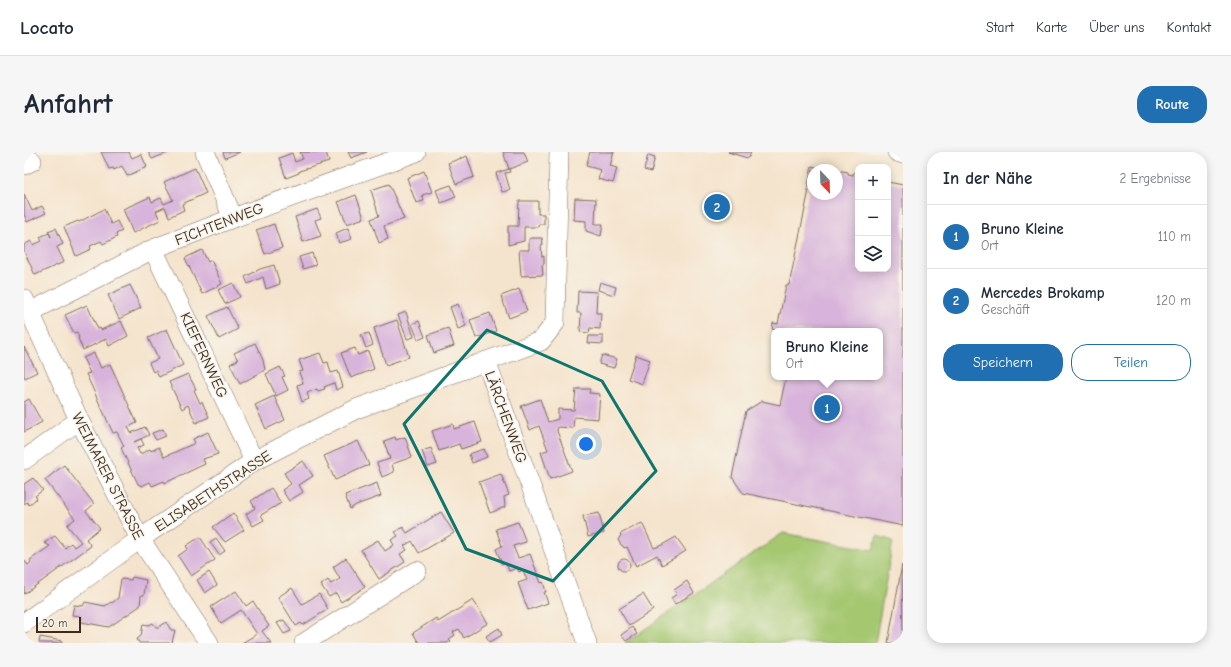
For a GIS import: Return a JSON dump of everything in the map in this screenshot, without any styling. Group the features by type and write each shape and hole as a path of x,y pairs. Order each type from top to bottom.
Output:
{"street":[{"path":"205,152 233,218"},
{"name":"FICHTENWEG","path":"27,306 153,249 233,218 416,152"},
{"name":"LÄRCHENWEG","path":"559,152 555,323 541,341 486,362 587,643"},
{"path":"898,152 903,154"},
{"name":"KIEFERNWEG","path":"153,249 254,461"},
{"name":"WEIMARER STRASSE","path":"27,306 79,420 140,539 209,643"},
{"name":"ELISABETHSTRASSE","path":"24,623 140,539 254,461 356,409 486,362"},
{"path":"24,460 79,420"},
{"path":"304,643 417,571"}],"highlighted area":[{"path":"487,330 602,381 656,471 553,581 466,549 404,424"}],"green space":[{"path":"783,533 873,550 877,536 893,541 875,643 625,643"}],"building":[{"path":"101,152 129,152 132,158 141,154 147,167 127,176 122,166 114,170 113,168 109,169"},
{"path":"148,152 170,152 152,159"},
{"path":"223,152 240,152 225,158"},
{"path":"300,152 326,152 329,162 299,171 299,173 286,178 279,158 292,153 295,162 303,159"},
{"path":"348,152 367,152 351,158"},
{"path":"503,152 524,152 528,162 509,169"},
{"path":"590,152 614,152 610,166 617,168 613,183 598,179 601,170 586,166"},
{"path":"728,152 751,152 747,158"},
{"path":"648,155 655,157 651,172 644,170"},
{"path":"467,156 474,177 456,184 448,163"},
{"path":"195,168 206,193 182,204 184,210 169,217 165,207 156,211 160,220 133,233 123,209 150,197 152,202 161,198 164,204 173,200 164,182"},
{"path":"509,169 510,172 505,173 510,190 502,192 496,173"},
{"path":"424,171 432,192 422,195 424,201 416,203 407,178"},
{"path":"843,171 853,175 855,172 855,272 891,272 891,183 903,185 903,526 743,493 732,477 746,411 762,401 780,405 785,380 883,380 883,328 772,328 773,323 778,324 786,285 789,285 807,200 843,200"},
{"path":"389,184 404,219 384,226 388,239 379,243 371,219 379,216 371,190"},
{"path":"451,185 456,197 441,203 436,190"},
{"path":"24,194 32,211 42,206 46,213 27,222 24,214"},
{"path":"356,195 364,218 347,224 338,202"},
{"path":"575,198 596,199 595,224 603,224 601,236 586,231 586,221 574,220"},
{"path":"519,201 538,201 538,214 544,214 544,224 539,224 538,227 524,227 524,241 508,245 508,226 518,226"},
{"path":"104,209 111,224 117,221 122,231 116,234 117,237 103,244 101,241 90,246 91,249 76,256 64,227 78,221 79,222"},
{"path":"317,209 321,218 315,220 321,236 303,242 295,217"},
{"path":"274,224 282,248 265,254 256,230"},
{"path":"56,228 63,244 57,247 64,262 35,275 24,251 24,245 31,241 33,245 42,241 40,237 49,233 48,231"},
{"path":"348,228 352,239 339,243 336,233"},
{"path":"542,238 542,257 544,256 544,264 542,265 543,275 521,276 519,250 529,250 529,239"},
{"path":"202,250 208,262 211,260 222,284 202,294 185,258"},
{"path":"312,253 316,265 303,269 299,257"},
{"path":"274,265 280,284 266,289 263,277 248,284 245,277 260,269"},
{"path":"600,282 616,287 614,295 598,290"},
{"path":"233,283 240,297 225,304 218,290"},
{"path":"130,285 141,308 119,319 108,295"},
{"path":"519,289 527,311 509,318 501,296"},
{"path":"578,291 597,292 596,313 601,313 600,329 590,328 589,333 580,332 581,313 577,313"},
{"path":"458,304 466,326 458,329 450,307"},
{"path":"87,305 98,329 100,328 101,330 121,321 128,336 109,346 106,339 83,350 77,332 74,333 65,315"},
{"path":"227,307 238,329 219,339 208,316"},
{"path":"406,312 414,337 407,339 398,315"},
{"path":"490,313 496,331 476,338 470,320"},
{"path":"397,320 409,357 386,365 374,328"},
{"path":"419,321 425,337 418,340 412,324"},
{"path":"448,328 454,346 434,353 428,335"},
{"path":"167,329 183,365 159,377 156,370 153,372 149,363 158,359 148,338"},
{"path":"369,333 373,345 366,348 361,335"},
{"path":"589,336 603,336 603,344 588,343"},
{"path":"255,343 263,360 265,370 240,384 230,364 238,360 234,353"},
{"path":"24,347 37,372 25,378 24,375"},
{"path":"355,348 358,355 368,351 374,369 351,378 341,353"},
{"path":"94,353 101,368 110,364 137,423 128,427 131,433 145,427 149,435 134,442 141,439 144,445 137,448 140,454 150,449 151,451 159,447 164,457 195,443 193,439 208,432 218,454 203,459 205,464 165,483 164,481 152,486 150,482 142,486 138,484 121,448 124,446 117,432 113,433 86,374 90,373 83,358"},
{"path":"320,353 324,363 328,362 331,373 338,371 343,387 336,390 334,383 324,387 325,389 318,391 317,389 307,393 309,399 302,402 297,385 303,383 299,372 303,371 299,360"},
{"path":"602,355 617,359 614,368 599,364"},
{"path":"636,355 650,360 642,384 628,379"},
{"path":"280,367 285,376 282,377 288,390 276,396 266,374"},
{"path":"188,374 196,389 194,390 200,403 202,402 209,417 196,423 188,405 182,409 169,382"},
{"path":"576,389 590,389 589,393 600,394 598,419 574,417 573,428 558,427 557,431 572,471 550,479 541,452 548,450 539,426 530,430 521,406 540,399 548,422 558,419 558,409 574,410"},
{"path":"274,396 285,420 266,429 255,405"},
{"path":"29,399 42,422 24,432 24,402"},
{"path":"475,422 482,442 461,449 459,444 439,451 432,431 453,424 454,429"},
{"path":"163,429 166,436 156,440 152,433"},
{"path":"395,437 396,440 405,437 412,457 392,464 394,472 382,477 377,463 390,459 384,441"},
{"path":"358,441 369,465 335,480 324,456"},
{"path":"431,448 437,464 428,467 422,451"},
{"path":"484,449 487,457 472,463 469,454"},
{"path":"303,461 313,476 299,485 303,492 289,501 282,490 291,484 284,473"},
{"path":"64,465 94,504 86,511 100,528 86,539 91,546 24,594 24,560 28,565 31,562 30,560 50,546 44,543 55,536 65,548 71,543 74,547 81,542 67,525 75,519 45,480"},
{"path":"501,474 509,495 504,497 505,507 490,513 479,482"},
{"path":"33,478 43,490 35,496 37,498 29,505 27,502 24,504 24,484"},
{"path":"377,483 381,496 356,505 350,509 345,495"},
{"path":"271,488 281,503 261,515 264,520 253,526 246,514 255,508 251,501"},
{"path":"441,512 454,533 419,553 412,541 404,546 407,550 400,554 405,562 379,579 361,550 378,540 385,551 394,545 391,540 398,536 395,532 403,527 407,533"},
{"path":"233,513 244,530 225,542 213,527"},
{"path":"599,513 604,533 588,537 583,516"},
{"path":"518,522 526,542 513,546 518,558 530,554 541,583 543,582 546,592 544,592 548,603 528,610 518,583 527,580 523,570 519,572 517,568 509,571 506,563 502,564 496,549 502,546 496,529"},
{"path":"642,523 654,548 676,537 686,551 662,565 657,555 636,566 627,547 624,548 618,540 621,535 620,534"},
{"path":"200,537 215,560 191,576 178,556 188,549 186,546"},
{"path":"216,538 225,551 219,555 210,542"},
{"path":"346,558 365,587 341,602 336,593 329,597 321,585 328,580 331,584 340,579 333,567"},
{"path":"622,559 626,559 630,565 626,571 622,571 618,567 618,563"},
{"path":"902,565 903,643 888,643"},
{"path":"209,572 217,585 205,593 197,580"},
{"path":"132,577 146,580 144,595 141,595 140,606 109,627 81,622 81,616 72,615 74,605 83,606 85,602 105,606 111,602 112,603 118,598 121,579 131,580"},
{"path":"687,581 694,593 675,604 671,598 677,594 674,590"},
{"path":"292,588 302,604 319,594 328,609 303,625 301,623 296,626 278,597"},
{"path":"236,591 246,606 253,601 269,626 262,631 271,643 242,643 257,634 241,610 221,623 211,607"},
{"path":"643,594 653,610 629,626 619,609"},
{"path":"473,600 488,623 464,638 459,629 453,632 455,635 449,639 451,641 447,643 419,643 413,633 436,618 438,622"},
{"path":"284,620 291,631 284,634 277,623"},
{"path":"166,622 171,630 175,630 172,643 139,643 137,639 141,636 143,624 149,625 153,623 156,627 159,627"},
{"path":"632,627 637,634 626,641 621,635"},
{"path":"499,628 502,635 490,642 486,636"},
{"path":"40,637 62,641 62,643 39,643"}],"place":[{"name":"Mercedes Brokamp","path":"717,207"},
{"name":"Bruno Kleine","path":"827,408"}]}
